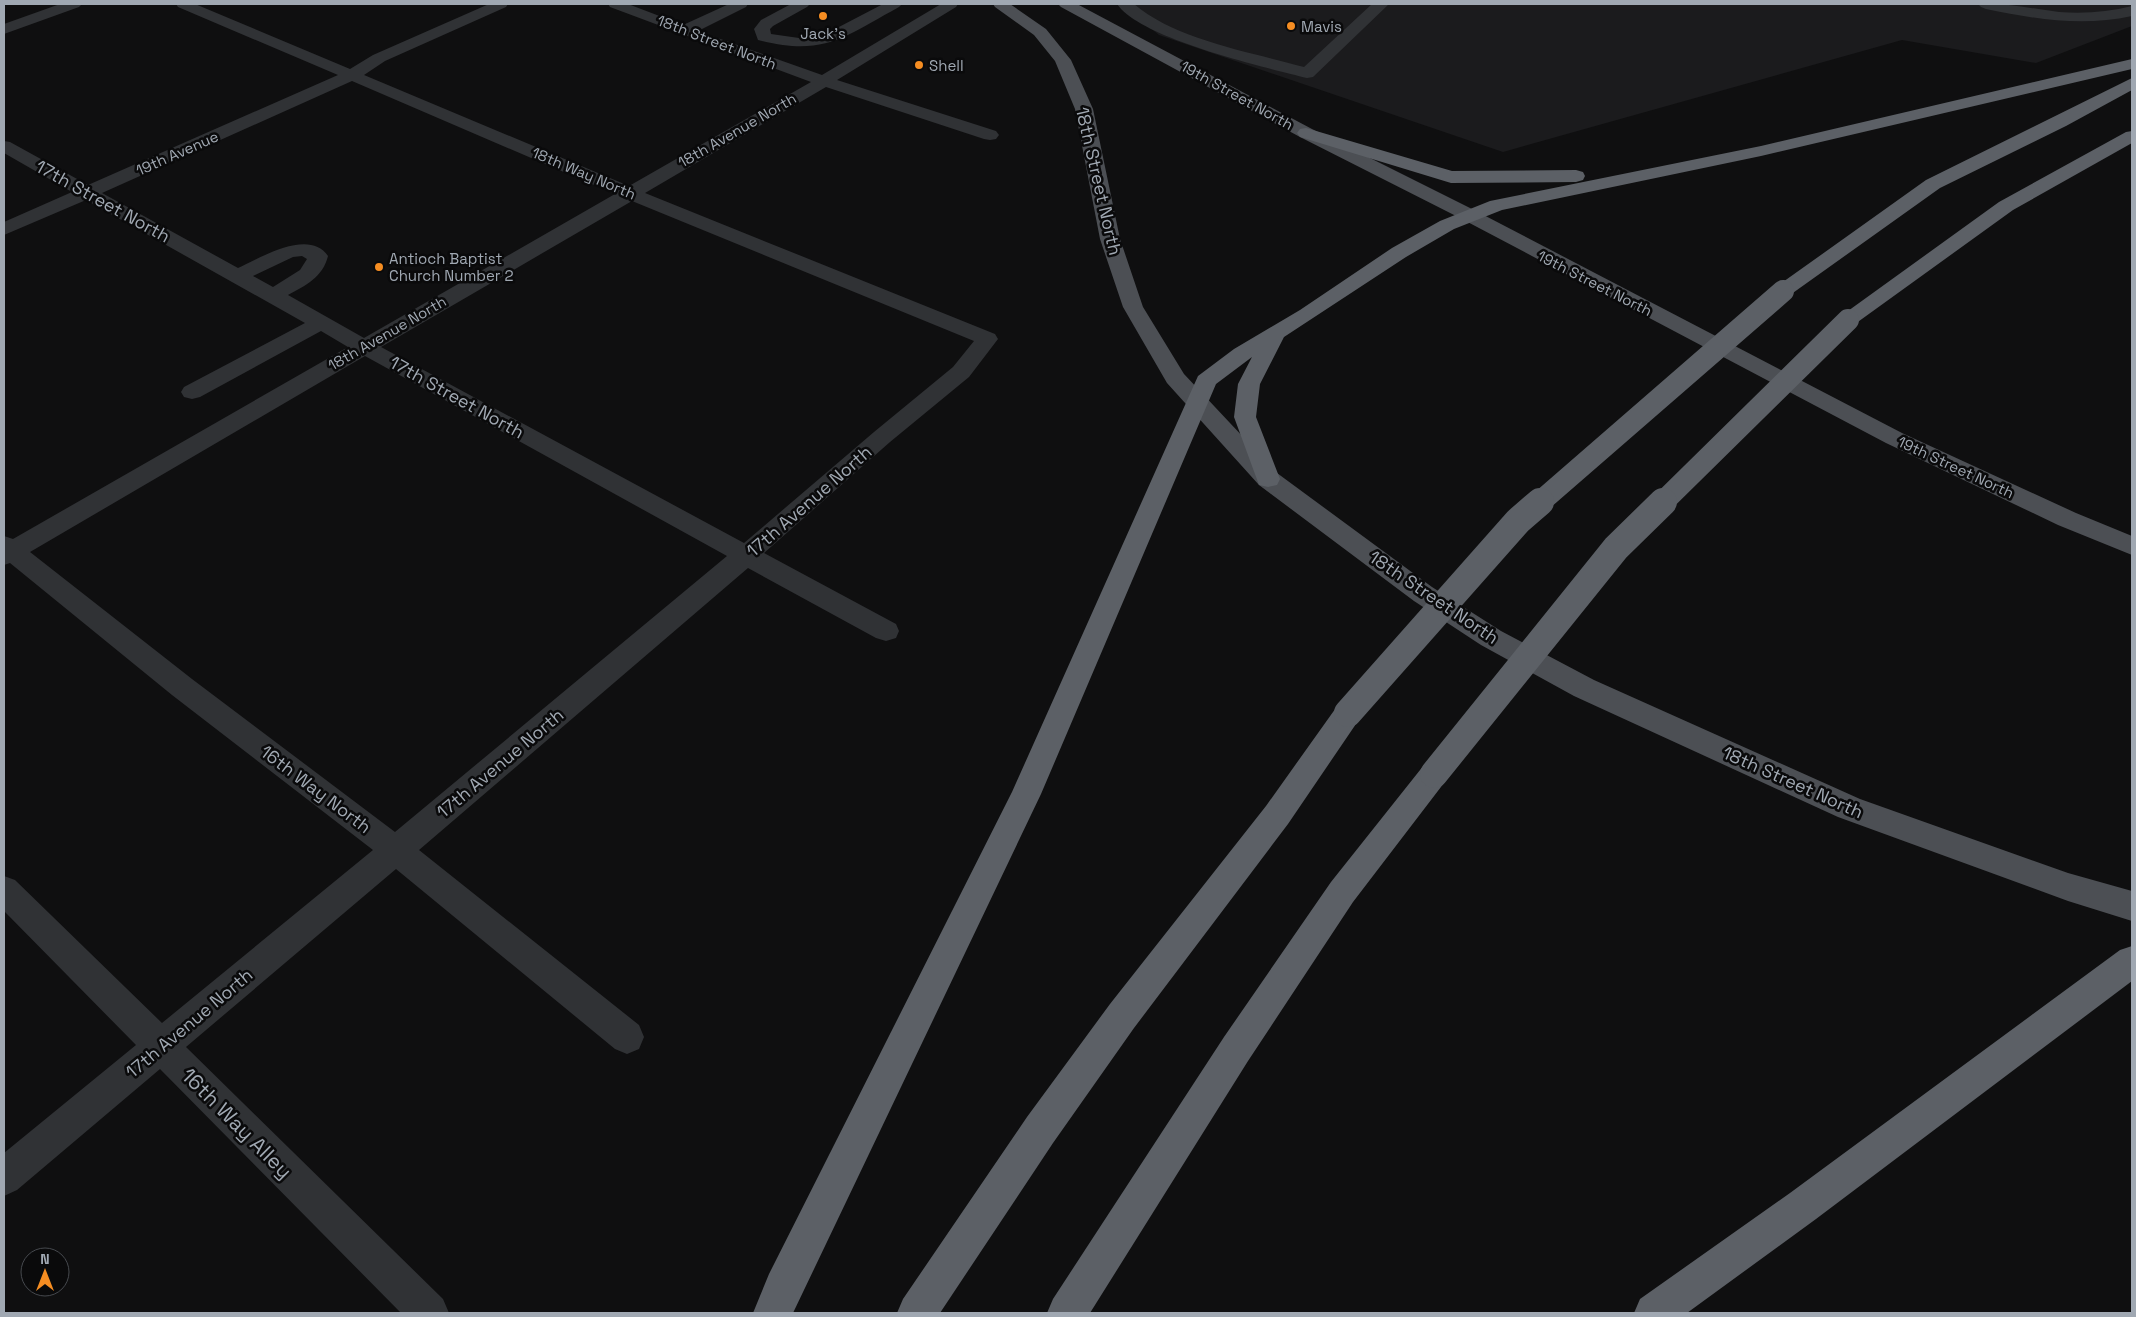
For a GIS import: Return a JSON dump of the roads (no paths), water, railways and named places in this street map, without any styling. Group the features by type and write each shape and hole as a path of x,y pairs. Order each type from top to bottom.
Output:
{"highway":[{"path":"773,1313 783,1288 1026,794 1206,381 1227,362 1274,335 1433,231 1467,214 1497,205 1761,150 2132,64"},
{"path":"917,1313 1040,1130 1117,1024 1278,815 1348,713 1518,522 1783,292 1933,184 2060,122 2132,83"},
{"path":"1306,133 1451,177 1571,176 1761,150"},
{"path":"1066,1313 1236,1049 1342,892 1434,774 1616,548 1848,320 2006,206 2132,136"},
{"path":"1268,479 1245,417 1249,384 1274,335"},
{"path":"1654,1313 1811,1200 2132,961"}],"main road":[{"name":"18th Street North","path":"1000,4 1040,32 1063,60 1084,109 1110,239 1133,307 1175,378 1268,479 1424,594 1491,638 1584,688 1849,808 2068,887 2132,906"},
{"name":"19th Street North","path":"1066,4 1306,133 1467,214 1894,438 2067,519 2132,546"}],"street":[{"path":"4,29 74,4"},
{"name":"18th Way North","path":"183,4 722,232 987,339"},
{"name":"19th Avenue","path":"4,229 350,76 379,58 501,4"},
{"name":"18th Street North","path":"615,4 824,81 990,135"},
{"path":"684,31 741,4"},
{"path":"764,37 762,29 767,23 802,4"},
{"name":"18th Avenue North","path":"6,551 824,81 910,8 951,4"},
{"path":"1125,4 1139,16 1183,38 1307,73 1381,4"},
{"path":"1986,4 2022,12 2070,18 2132,11"},
{"path":"736,50 764,37 798,43 811,43 910,8"},
{"name":"17th Street North","path":"4,146 460,400 886,631"},
{"path":"238,276 289,252 305,250 318,256 317,263 306,276 273,295"},
{"path":"192,392 322,322"},
{"name":"17th Avenue North","path":"4,1177 396,850 961,372 987,339"},
{"name":"16th Way North","path":"6,551 396,850 627,1036"},
{"name":"16th Way Alley","path":"4,890 428,1313"}],"place":[{"name":"Jack's","path":"823,16"},
{"name":"Mavis","path":"1291,26"},
{"name":"Shell","path":"919,65"},
{"name":"Antioch Baptist Church Number 2","path":"379,267"}]}
